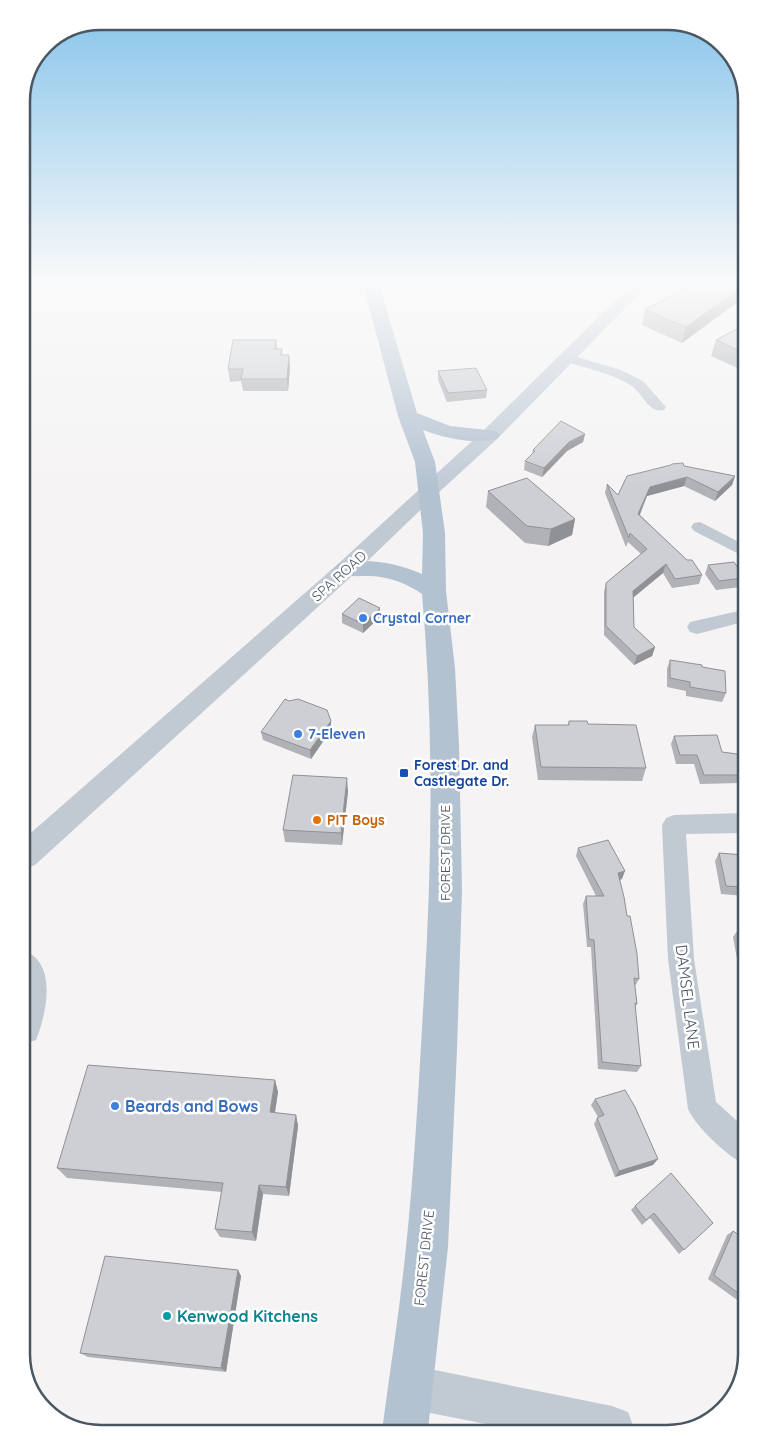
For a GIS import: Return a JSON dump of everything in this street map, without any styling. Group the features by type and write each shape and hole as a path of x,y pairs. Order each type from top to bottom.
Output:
{"main road":[{"name":"FOREST DRIVE","path":"390,352 408,416 425,462 430,490 434,533 434,592 442,668 445,744 446,890 440,1050 427,1247 405,1425"},
{"name":"SPA ROAD","path":"430,490 490,435 573,352"},
{"path":"408,416 436,429 461,435 490,435"},
{"path":"346,569 371,568 394,571 421,582 434,592"}],"street":[{"path":"567,358 616,373 638,384 659,407"},
{"name":"SPA ROAD","path":"30,852 346,569 430,490"},
{"path":"700,527 738,548"},
{"path":"696,626 738,617"},
{"name":"DAMSEL LANE","path":"738,823 674,825 681,959 703,1109 738,1142"},
{"path":"30,969 34,988 33,1011 30,1019"},
{"path":"410,1387 597,1425"}],"building":[{"path":"231,352 282,352 281,355 289,355 287,379 241,379 243,369 228,369"},
{"path":"476,368 487,390 448,393 438,371"},
{"path":"561,421 585,434 569,442 544,468 525,461 535,451 533,450"},
{"path":"683,463 684,466 735,476 718,492 687,477 650,487 638,514 687,560 692,560 702,575 675,579 666,564 633,591 634,627 655,647 637,656 606,626 606,583 647,549 630,533 629,538 607,484 618,495 627,476 672,464"},
{"path":"527,478 575,519 551,529 527,526 488,491"},
{"path":"734,562 738,568 738,579 719,581 708,565"},
{"path":"359,598 380,608 363,624 342,614"},
{"path":"670,660 725,671 726,693 690,687 690,682 670,678"},
{"name":"7-Eleven","path":"285,699 289,701 298,699 327,710 331,721 310,750 261,732"},
{"path":"569,721 587,721 588,724 636,725 646,768 541,767 535,725 569,725"},
{"path":"717,735 722,752 738,754 738,775 704,775 697,755 680,755 674,736"},
{"name":"PIT Boys","path":"293,775 347,778 341,833 283,830"},
{"path":"608,840 625,871 618,873 627,916 630,916 637,954 639,979 634,978 641,1066 602,1062 594,940 589,939 586,896 604,896 578,848"},
{"path":"719,853 738,855 738,887 726,886"},
{"path":"88,1065 275,1080 270,1112 296,1115 286,1187 259,1185 252,1232 215,1229 223,1183 57,1168"},
{"path":"625,1090 635,1107 658,1159 619,1171 597,1118 604,1115 595,1099"},
{"path":"671,1173 713,1223 684,1250 654,1213 646,1220 635,1206"},
{"path":"733,1231 738,1234 738,1293 714,1275"},
{"name":"Kenwood Kitchens","path":"105,1256 238,1270 221,1368 80,1353"}],"place":[{"name":"Crystal Corner","path":"363,618"},
{"name":"7-Eleven","path":"298,734"},
{"name":"Forest Dr. and Castlegate Dr.","path":"404,773"},
{"name":"PIT Boys","path":"317,820"},
{"name":"Beards and Bows","path":"115,1106"},
{"name":"Kenwood Kitchens","path":"167,1316"}]}
